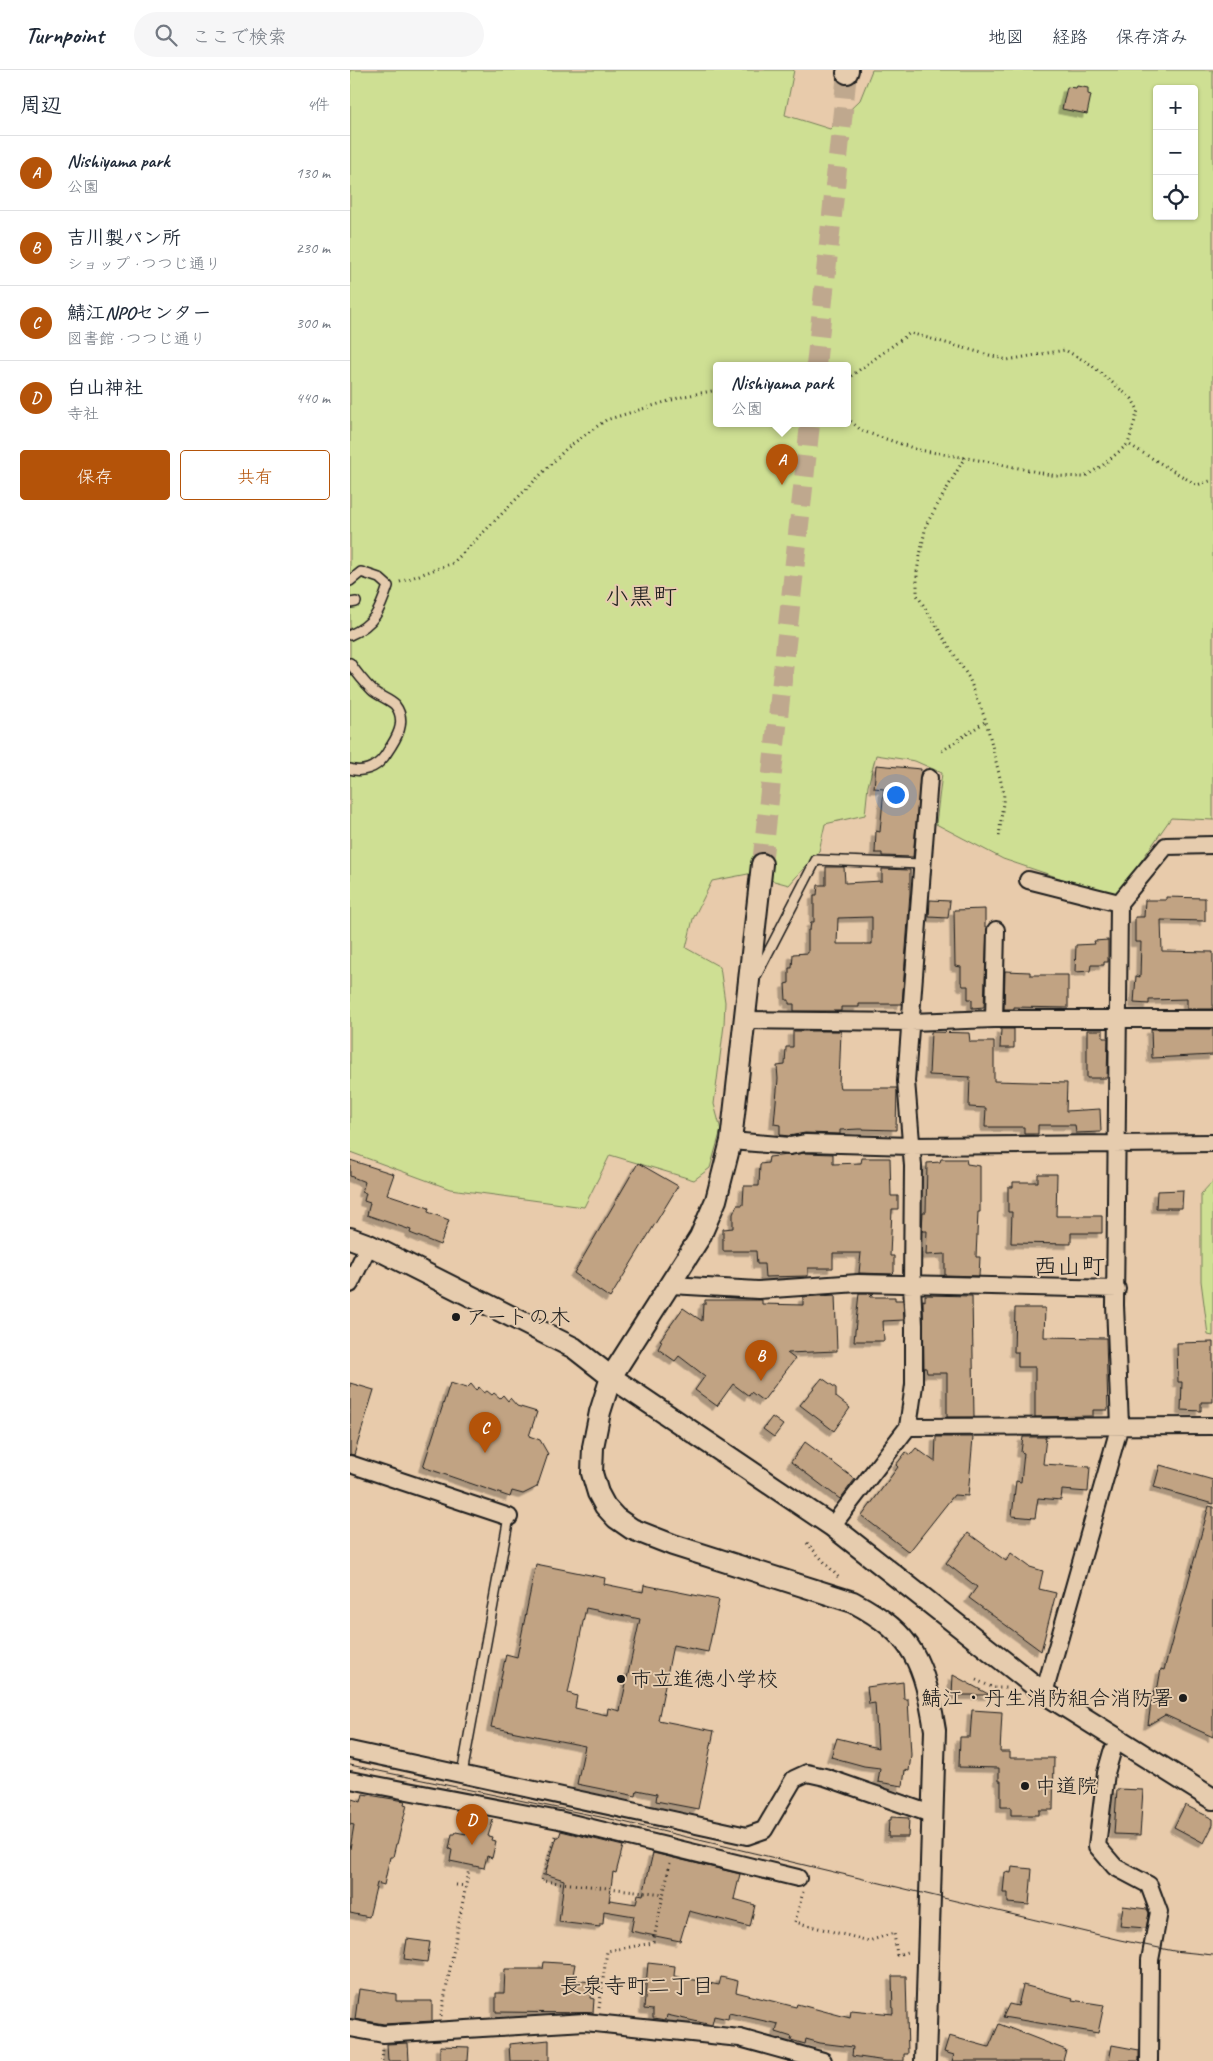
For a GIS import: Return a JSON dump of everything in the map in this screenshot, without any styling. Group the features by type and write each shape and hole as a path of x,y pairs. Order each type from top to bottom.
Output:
{"street":[{"path":"832,1526 908,1426 914,1385 912,1285 913,1166 906,1081 929,778"},
{"path":"1044,1693 1120,1426 1115,1305 1117,1288 1119,903 1166,846 1213,845"},
{"path":"762,864 731,1141 716,1200 704,1227 671,1285 611,1377 600,1412 593,1448 592,1473 598,1493 616,1518 632,1529 674,1545 853,1602 878,1615 903,1636 920,1665 930,1700 934,1730 925,2061"},
{"path":"1028,880 1119,903"},
{"path":"994,1019 996,930"},
{"path":"744,1020 911,1022 994,1019 1213,1019"},
{"path":"731,1141 790,1146 805,1143 911,1146 1213,1143"},
{"path":"350,1238 370,1245 574,1348 611,1377 832,1526 1044,1693 1213,1799"},
{"path":"350,1284 370,1245"},
{"path":"671,1285 758,1290 858,1283 1117,1288"},
{"path":"908,1426 1213,1426"},
{"path":"350,1464 509,1516"},
{"path":"350,1750 747,1836 764,1830 794,1779 807,1773 931,1814"},
{"path":"1112,1752 1106,1773 1097,1846 1115,1867 1149,1885 1159,1912 1150,1960 1149,2061"},
{"path":"350,1780 559,1820 798,1878"},
{"path":"350,2028 383,2034 584,2022 740,2038 823,2061"}],"lane":[{"path":"350,581 361,572 379,578 388,586 378,614 362,630 350,635"},
{"path":"350,663 372,691 394,704 402,720 398,736 382,760 371,768 359,772 350,769"},
{"path":"747,993 816,860 922,864"},
{"path":"462,1774 509,1516"}],"path":[{"path":"851,376 910,334 1007,360 1065,350 1090,364 1132,399 1138,410 1128,444 1103,465 1084,477 1056,476 965,457 919,450 862,431 851,421"},
{"path":"388,586 453,563 567,448 606,420 685,396 713,391"},
{"path":"1128,444 1197,485 1213,480"},
{"path":"965,457 926,524 918,571 917,596 970,678 986,721 1004,794 998,837"},
{"path":"942,751 986,721"},
{"path":"808,1543 840,1580"},
{"path":"976,1680 994,1688 1009,1688"},
{"path":"559,1820 542,1881 664,1894"},
{"path":"597,2023 607,1951 654,1943 673,1848"},
{"path":"438,2032 469,1869"},
{"path":"798,1878 807,1879 795,1922 869,1941 894,1932 897,1955 907,1952"},
{"path":"456,1885 466,1886"}],"green space":[{"path":"350,70 794,70 785,115 830,129 860,100 872,70 1213,70 1213,820 1171,818 1116,897 1003,859 936,824 942,773 915,761 876,755 868,786 865,815 825,824 819,851 789,885 748,874 712,881 693,919 686,948 720,967 725,1002 714,1104 721,1130 710,1168 694,1180 610,1155 584,1207 450,1189 350,1152"},
{"path":"1213,1181 1213,1336 1208,1335 1201,1281 1201,1194"}],"building":[{"path":"1077,86 1088,88 1088,94 1091,95 1087,114 1062,109 1067,87 1076,88"},
{"path":"876,765 921,769 913,857 882,856 882,853 875,853 876,831 880,832 884,789 874,788"},
{"path":"826,867 844,867 845,883 882,881 882,869 910,870 902,1004 859,1004 859,1007 841,1007 841,1011 794,1011 794,1004 789,1004 789,1000 786,1000 785,984 789,983 789,968 792,968 793,954 808,953 808,930 810,930 811,922 814,922 814,895 817,895 818,885 826,885","holes":["872,917 872,944 837,944 838,918"]},
{"path":"1166,897 1205,898 1205,921 1161,920 1162,951 1213,952 1213,1009 1187,1009 1187,999 1149,1000 1149,1004 1134,1003 1136,976 1140,977 1141,942 1135,942 1135,917 1144,917 1145,900 1166,900"},
{"path":"930,900 950,901 948,918 929,917"},
{"path":"985,909 985,927 987,927 984,1007 972,1008 972,999 968,999 968,986 963,986 961,982 961,967 955,966 954,910"},
{"path":"1108,940 1108,962 1104,962 1104,965 1091,965 1090,971 1075,972 1076,945 1095,944 1094,941"},
{"path":"1005,971 1030,972 1030,975 1068,975 1068,1008 1014,1007 1014,1009 1004,1009"},
{"path":"1001,1029 1014,1029 1014,1048 1000,1048"},
{"path":"1151,1029 1213,1029 1213,1055 1152,1058"},
{"path":"1087,1030 1103,1030 1103,1038 1108,1038 1107,1078 1087,1078"},
{"path":"793,1031 841,1031 840,1088 897,1088 896,1130 859,1129 840,1130 840,1134 805,1133 789,1136 780,1135 780,1125 774,1124 778,1079 777,1066 785,1065 786,1047 793,1047"},
{"path":"931,1032 969,1033 970,1042 994,1042 994,1081 1067,1083 1066,1111 1100,1109 1101,1132 1076,1133 1075,1125 1038,1125 1038,1134 1024,1134 1024,1127 985,1127 986,1108 969,1107 970,1077 929,1075"},
{"path":"806,1153 833,1154 833,1164 861,1163 862,1158 890,1158 891,1196 898,1196 898,1209 892,1209 890,1256 894,1256 894,1272 892,1274 859,1273 861,1253 833,1253 833,1268 808,1268 808,1276 765,1277 764,1264 757,1264 756,1251 723,1251 723,1229 733,1228 733,1214 737,1205 743,1205 744,1186 759,1186 760,1164 768,1163 769,1157"},
{"path":"941,1159 966,1159 967,1164 980,1166 980,1212 978,1212 976,1257 980,1257 979,1276 945,1275 945,1254 926,1255 927,1231 922,1231 923,1212 926,1212 927,1163 940,1162"},
{"path":"350,1160 394,1174 387,1194 429,1208 428,1212 449,1220 440,1245 410,1233 411,1230 367,1215 370,1203 364,1201 366,1193 362,1192 365,1182 350,1176"},
{"path":"638,1163 678,1186 610,1298 574,1273"},
{"path":"1038,1174 1057,1174 1056,1216 1102,1216 1102,1233 1071,1233 1071,1244 1011,1243 1012,1212 1008,1212 1008,1187 1013,1187 1013,1182 1038,1182"},
{"path":"1183,1190 1182,1208 1156,1208 1157,1191"},
{"path":"859,1293 874,1293 870,1297 895,1297 895,1300 903,1300 904,1320 883,1321 884,1341 854,1341"},
{"path":"835,1295 837,1351 787,1353 795,1359 763,1401 751,1392 749,1396 733,1384 717,1406 695,1390 705,1376 679,1356 675,1361 658,1349 662,1341 660,1340 683,1308 702,1321 705,1300 762,1300 762,1304 803,1305 803,1297"},
{"path":"925,1295 972,1296 974,1417 947,1417 947,1373 927,1373 926,1368 924,1368 923,1300 925,1301"},
{"path":"1015,1308 1045,1308 1044,1337 1106,1338 1108,1410 1093,1410 1093,1416 1035,1417 1035,1367 1018,1367 1018,1352 1014,1352"},
{"path":"1213,1342 1213,1402 1201,1402 1201,1411 1181,1410 1182,1382 1178,1382 1177,1343"},
{"path":"822,1378 836,1388 836,1397 850,1408 834,1431 800,1405"},
{"path":"350,1383 374,1390 354,1455 350,1454"},
{"path":"450,1383 467,1388 471,1384 476,1390 479,1387 484,1393 487,1391 492,1395 494,1393 500,1398 503,1395 508,1401 510,1398 517,1406 537,1412 529,1436 540,1440 548,1454 537,1487 523,1494 512,1491 510,1497 423,1467"},
{"path":"772,1417 783,1425 774,1437 763,1429"},
{"path":"936,1437 973,1437 968,1496 954,1495 909,1552 862,1516 898,1467 896,1465 906,1452 910,1455 916,1448 935,1462"},
{"path":"1023,1437 1046,1437 1043,1464 1090,1467 1088,1492 1062,1490 1061,1500 1038,1498 1035,1518 1012,1516 1016,1481 1021,1482 1024,1453 1021,1452"},
{"path":"805,1442 855,1479 840,1499 791,1462"},
{"path":"1160,1465 1213,1480 1213,1504 1154,1487"},
{"path":"1209,1506 1213,1507 1213,1737 1165,1715 1148,1725 1151,1703 1158,1686 1161,1669 1164,1670"},
{"path":"968,1533 1006,1561 1011,1553 1030,1567 1043,1571 1039,1589 1056,1593 1041,1651 969,1598 977,1587 946,1563"},
{"path":"536,1564 605,1578 604,1584 643,1592 644,1585 719,1600 708,1652 673,1645 658,1720 714,1731 698,1809 656,1801 657,1794 637,1790 636,1796 577,1784 585,1746 491,1727 506,1654 517,1657","holes":["586,1608 640,1619 620,1711 608,1708 607,1715 575,1708 577,1696 568,1693"]},
{"path":"953,1675 990,1695 952,1695"},
{"path":"903,1682 904,1699 908,1699 911,1755 909,1771 905,1770 903,1786 878,1782 880,1768 864,1766 831,1757 837,1738 878,1748 875,1703 869,1704 867,1687"},
{"path":"972,1710 1002,1712 1000,1752 1010,1752 1010,1758 1054,1758 1053,1810 1039,1810 1039,1815 1011,1815 1011,1807 1001,1807 999,1768 959,1767 960,1737 970,1737"},
{"path":"1117,1789 1143,1790 1140,1835 1114,1834"},
{"path":"363,1794 405,1801 404,1804 407,1805 393,1857 390,1857 384,1885 377,1883 369,1917 350,1913 350,1849 354,1825 350,1824 350,1809 352,1799 361,1802"},
{"path":"1185,1805 1213,1819 1213,1825 1204,1843 1174,1827"},
{"path":"470,1815 493,1820 488,1836 492,1837 491,1840 496,1841 492,1858 487,1856 484,1868 450,1861 452,1850 449,1849 452,1834 456,1832 466,1834"},
{"path":"891,1817 909,1818 908,1837 888,1837 889,1820 891,1820"},
{"path":"561,1831 623,1846 616,1873 613,1872 609,1902 610,1900 636,1904 638,1894 643,1895 653,1853 740,1874 734,1899 755,1905 750,1927 689,1911 680,1941 631,1931 634,1916 604,1911 603,1924 600,1924 600,1927 559,1922 564,1880 545,1874 557,1837 559,1837"},
{"path":"1012,1867 1032,1869 1029,1905 1008,1903 1008,1893 1003,1893 1005,1872 1011,1873"},
{"path":"1123,1906 1147,1909 1149,1913 1146,1928 1120,1926"},
{"path":"407,1939 430,1942 427,1962 404,1959"},
{"path":"544,1962 575,1964 572,1980 592,1982 590,1998 594,1999 593,2013 496,2012 496,1993 504,1993 505,1969 543,1969"},
{"path":"648,1963 675,1966 674,1976 719,1985 721,1977 738,1981 736,1992 796,2007 797,2004 850,2018 851,2010 893,2014 892,1976 906,1976 908,2054 904,2054 904,2061 886,2061 852,2056 853,2047 820,2043 806,2039 805,2044 791,2040 792,2037 776,2032 778,2024 729,2013 728,2019 714,2016 712,2025 667,2015 666,2020 653,2018 653,2010 644,2009"},
{"path":"1023,1985 1073,1998 1072,2000 1104,2005 1098,2033 1003,2017 1009,2004 1018,2006"},
{"path":"359,1989 396,1994 396,2001 432,2001 432,2021 384,2024 355,2019"},
{"path":"999,2024 1066,2050 1063,2061 952,2061 954,2055 944,2052 949,2036 989,2047"},
{"path":"549,2040 549,2061 510,2061 509,2044"},
{"path":"408,2043 409,2061 388,2061 387,2044"},
{"path":"1112,2045 1139,2050 1139,2061 1109,2061"},
{"path":"440,2046 469,2047 468,2061 440,2061"}],"tunnel":[{"path":"816,362 847,73"},
{"path":"762,864 810,427"}],"tram line":[{"path":"350,1765 615,1820 1120,1940 1174,1951 1213,1955"}],"place":[{"name":"Nishiyama park","path":"782,485"},
{"name":"アートの木","path":"456,1317"},
{"name":"吉川製パン所","path":"761,1381"},
{"name":"鯖江NPOセンター","path":"485,1453"},
{"name":"市立進徳小学校","path":"621,1679"},
{"name":"鯖江・丹生消防組合消防署","path":"1183,1698"},
{"name":"中道院","path":"1025,1786"},
{"name":"白山神社","path":"472,1845"}],"district":[{"name":"小黒町","path":"641,596"},
{"name":"西山町","path":"1069,1266"},
{"name":"長泉寺町二丁目","path":"637,1985"}]}
